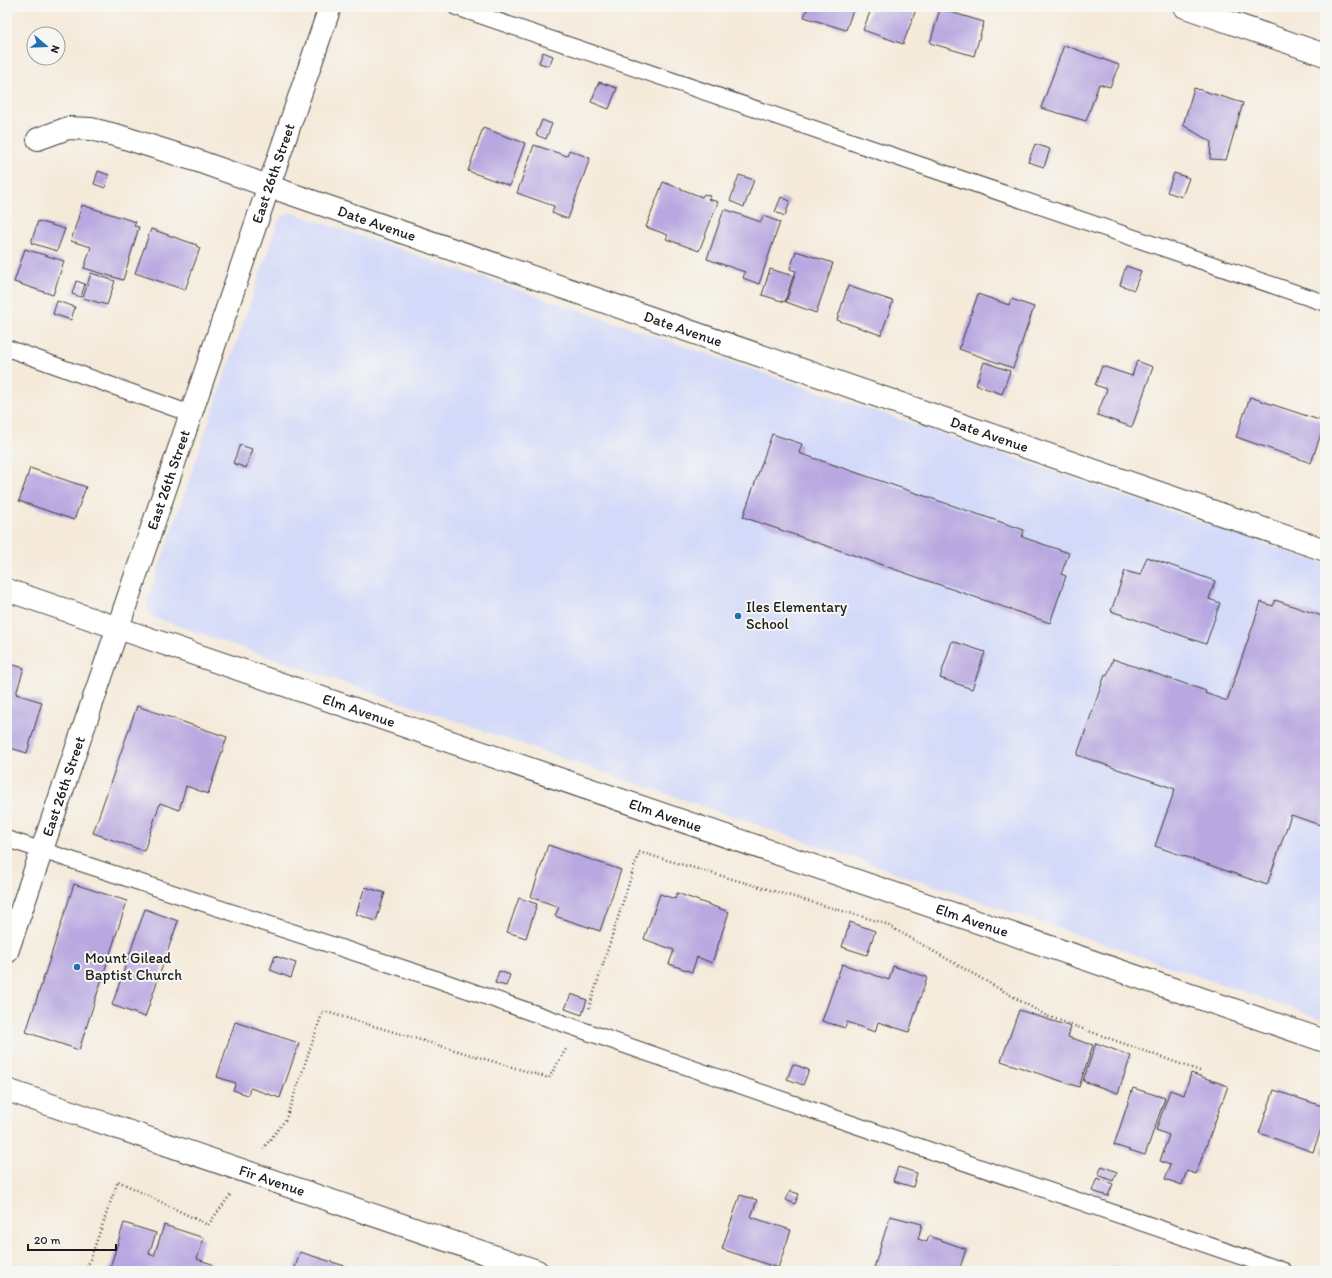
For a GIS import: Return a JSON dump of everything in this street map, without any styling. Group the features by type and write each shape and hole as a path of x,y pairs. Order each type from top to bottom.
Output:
{"street":[{"name":"East 26th Street","path":"7,952 330,7"},
{"path":"1185,7 1325,55"},
{"name":"Date Avenue","path":"38,139 68,128 91,129 119,136 195,160 1325,550"},
{"name":"Elm Avenue","path":"7,590 1325,1041"},
{"name":"Fir Avenue","path":"7,1090 537,1271"}],"lane":[{"path":"456,7 1325,303"},
{"path":"7,348 191,414"},
{"path":"7,839 436,979 825,1115 1284,1271"}],"shaded area":[{"name":"Iles Elementary School","path":"290,212 1325,564 1325,1020 152,617 147,610 147,602 278,222 281,217"}],"building":[{"path":"808,7 854,7 846,30 804,17"},
{"path":"872,7 917,7 903,44 863,30"},
{"path":"940,9 984,22 974,56 930,43"},
{"path":"1064,45 1119,65 1110,87 1099,84 1086,121 1041,108"},
{"path":"543,52 553,56 549,66 539,63"},
{"path":"599,82 617,88 609,109 591,102"},
{"path":"1194,88 1243,103 1226,160 1210,159 1211,142 1183,125"},
{"path":"542,120 552,124 546,139 536,135"},
{"path":"483,128 525,143 510,186 468,171"},
{"path":"1035,144 1050,149 1044,167 1028,162"},
{"path":"534,145 567,156 569,150 590,158 568,219 552,213 554,206 517,193"},
{"path":"98,171 109,175 105,188 94,184"},
{"path":"1174,173 1189,178 1182,197 1167,192"},
{"path":"739,175 754,180 744,207 730,201"},
{"path":"663,182 702,197 704,194 710,196 708,199 718,202 699,251 666,239 668,235 646,227"},
{"path":"781,197 790,201 785,216 775,212"},
{"path":"82,205 136,222 134,226 139,227 123,280 84,268 91,247 71,241"},
{"path":"724,209 761,222 763,216 780,222 759,284 743,278 745,272 707,259"},
{"path":"38,221 65,229 57,251 31,243"},
{"path":"151,229 197,245 196,246 200,248 185,290 135,273"},
{"path":"25,249 64,261 53,295 14,282"},
{"path":"796,251 833,263 816,313 786,302 796,271 790,269"},
{"path":"1126,266 1141,271 1134,290 1120,285"},
{"path":"770,269 793,276 785,302 762,295"},
{"path":"91,273 115,281 107,305 83,298"},
{"path":"76,281 85,284 81,297 72,294"},
{"path":"848,286 893,301 881,335 837,320"},
{"path":"978,294 1009,305 1011,299 1034,307 1013,368 959,349"},
{"path":"57,301 75,307 71,320 53,314"},
{"path":"1137,361 1153,367 1132,427 1097,415 1107,389 1095,385 1102,366 1132,376"},
{"path":"984,362 1010,371 1002,394 976,385"},
{"path":"1250,397 1325,422 1311,463 1236,437"},
{"path":"772,434 802,444 799,453 1024,530 1022,537 1069,553 1061,574 1066,576 1050,623 743,517"},
{"path":"240,445 252,449 246,468 233,463"},
{"path":"30,468 86,487 74,520 19,501"},
{"path":"1147,557 1215,581 1209,599 1220,603 1206,644 1111,611 1125,571 1140,575"},
{"path":"1275,600 1325,617 1325,723 1321,733 1325,734 1325,811 1320,825 1291,815 1267,885 1155,846 1175,789 1077,755 1105,675 1107,676 1113,659 1206,691 1205,693 1227,701 1261,602 1273,606"},
{"path":"952,641 985,652 972,689 940,678"},
{"path":"7,663 24,668 16,694 42,702 27,753 7,747"},
{"path":"137,706 227,737 208,794 186,786 179,810 160,803 144,851 93,833"},
{"path":"548,845 621,870 600,931 555,916 559,907 531,897"},
{"name":"Mount Gilead Baptist Church","path":"74,884 127,901 79,1050 26,1032"},
{"path":"365,887 385,893 376,921 356,914"},
{"path":"677,893 729,912 712,963 697,957 692,972 669,964 674,950 644,939 660,894 675,899"},
{"path":"519,898 537,904 526,938 507,932"},
{"path":"145,909 178,921 145,1017 112,1005"},
{"path":"850,922 875,931 867,955 842,947"},
{"path":"275,956 296,963 291,978 270,970"},
{"path":"842,964 889,980 893,966 927,977 909,1032 878,1022 875,1032 847,1022 845,1028 822,1021"},
{"path":"499,971 510,975 506,986 495,983"},
{"path":"571,994 587,1000 582,1015 565,1009"},
{"path":"1019,1010 1071,1027 1068,1037 1093,1045 1079,1087 1001,1061"},
{"path":"235,1022 299,1043 280,1098 250,1088 248,1095 233,1090 236,1083 217,1077"},
{"path":"1096,1043 1131,1056 1118,1093 1083,1081"},
{"path":"793,1064 809,1070 803,1085 787,1079"},
{"path":"1191,1073 1228,1086 1196,1174 1187,1171 1182,1185 1165,1179 1170,1165 1160,1161 1169,1135 1156,1130 1170,1090 1184,1095"},
{"path":"1133,1088 1165,1098 1145,1155 1114,1145"},
{"path":"1274,1090 1325,1107 1325,1118 1313,1152 1259,1133"},
{"path":"1325,1145 1325,1154 1322,1153"},
{"path":"1102,1166 1117,1172 1113,1181 1098,1175"},
{"path":"898,1167 917,1173 913,1187 893,1181"},
{"path":"1097,1178 1113,1184 1108,1196 1092,1191"},
{"path":"790,1191 799,1194 795,1204 786,1200"},
{"path":"740,1195 757,1200 751,1217 791,1230 778,1268 722,1249"},
{"path":"890,1216 922,1224 918,1239 927,1242 929,1236 966,1249 959,1271 873,1271"},
{"path":"124,1223 156,1233 149,1254 154,1256 164,1225 204,1238 197,1259 212,1264 210,1271 109,1271"},
{"path":"300,1252 348,1267 347,1271 294,1271"},
{"path":"1114,1267 1125,1271 1113,1271"}],"place":[{"name":"Iles Elementary School","path":"738,616"},
{"name":"Mount Gilead Baptist Church","path":"77,967"}]}
